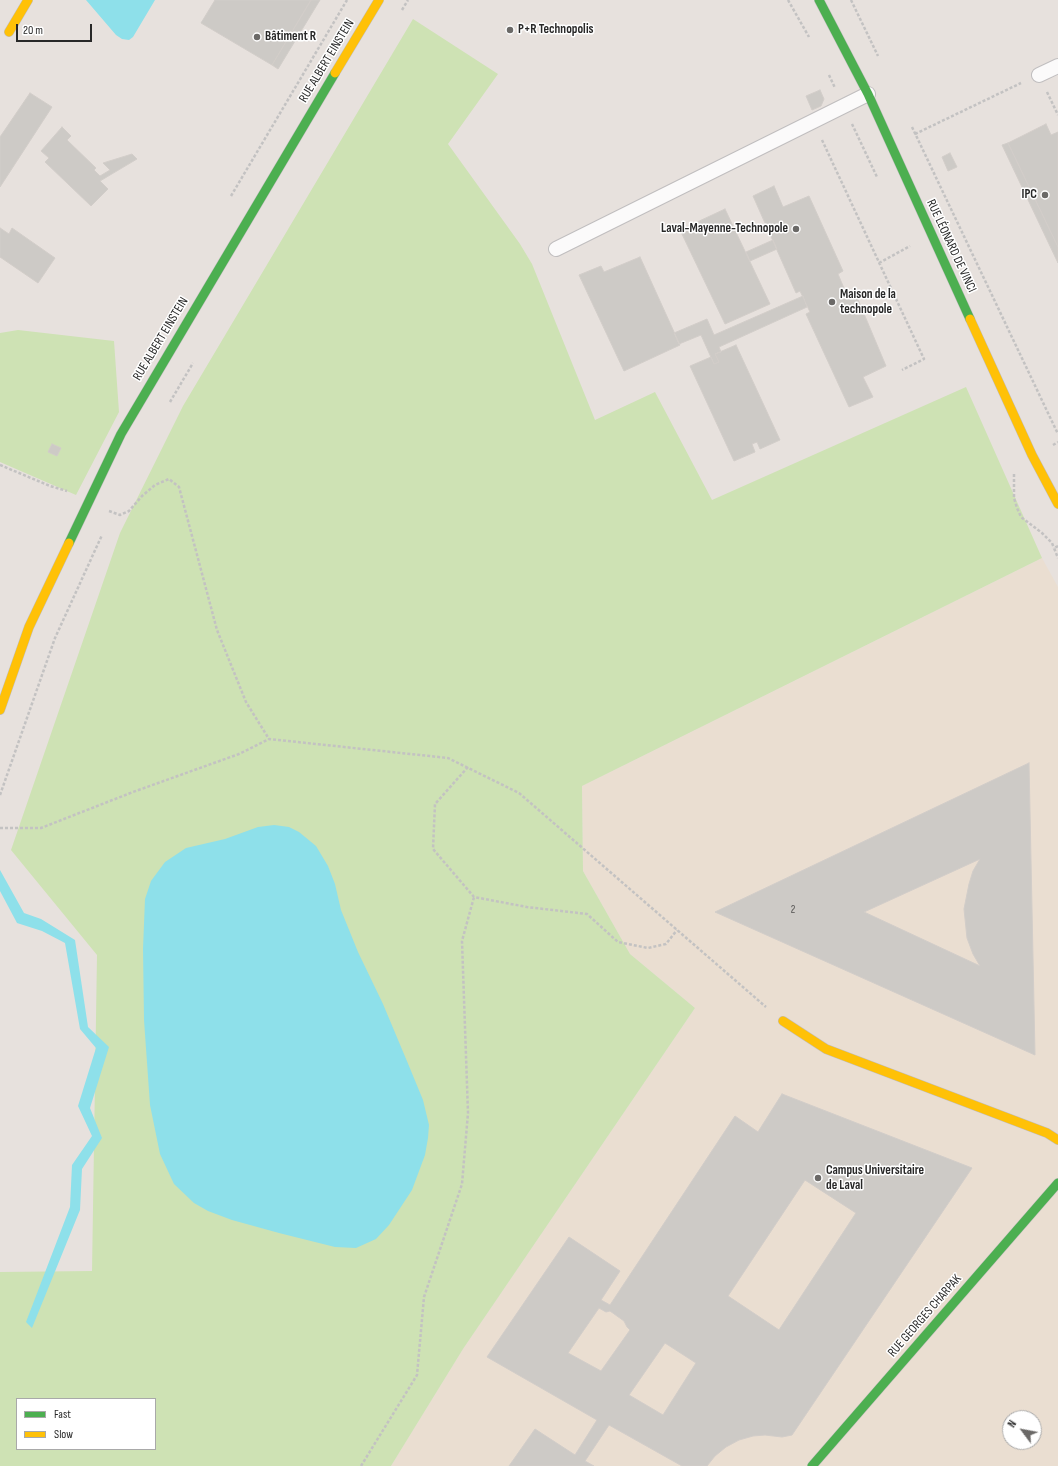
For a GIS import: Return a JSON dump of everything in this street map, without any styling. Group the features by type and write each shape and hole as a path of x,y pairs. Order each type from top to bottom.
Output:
{"street":[{"path":"9,32 28,0"},
{"name":"RUE ALBERT EINSTEIN","path":"0,710 29,627 121,434 379,0"},
{"name":"RUE LÉONARD DE VINCI","path":"819,0 868,94 1032,455 1058,504"},
{"path":"783,1021 826,1049 1047,1133 1058,1140"},
{"name":"RUE GEORGES CHARPAK","path":"812,1466 1058,1183"}],"lane":[{"path":"1038,75 1058,66"},
{"path":"556,249 868,94"}],"path":[{"path":"400,14 408,0"},
{"path":"851,0 878,56"},
{"path":"915,134 1038,75 1058,116"},
{"path":"814,121 924,359 902,370"},
{"path":"911,127 1058,434"},
{"path":"879,262 910,246"},
{"path":"167,406 196,358"},
{"path":"0,465 50,486 70,491 120,515 129,511 142,496 155,485 169,479 179,487 217,630 246,702 269,739"},
{"path":"112,512 115,506"},
{"path":"0,795 56,638 102,533"},
{"path":"1058,546 1054,548 1058,558"},
{"path":"0,828 40,828 240,754 269,739 448,758 520,793 783,1021"},
{"path":"468,767 435,804 433,849 474,897 527,908 587,914 618,942 648,948 666,944 677,930"},
{"path":"361,1466 417,1375 424,1297 462,1184 468,1112 462,941 474,897"}],"shaded area":[{"name":"Campus Universitaire de Laval","path":"1042,558 1058,587 1058,1466 391,1466 463,1349 695,1008 630,954 583,871 582,786"}],"green space":[{"path":"413,19 498,74 448,144 520,244 532,264 595,420 655,392 712,500 966,387 1042,558 582,786 583,871 630,954 695,1008 463,1349 391,1466 0,1466 0,1272 92,1271 97,955 11,850 120,533 183,406"},
{"path":"18,330 114,341 119,412 76,495 0,462 0,333"}],"water":[{"path":"86,0 155,0 133,37 129,40 122,39 116,35"},
{"path":"274,825 289,827 299,832 316,846 328,866 335,884 341,910 358,952 383,1004 423,1100 429,1125 425,1155 412,1190 389,1225 376,1239 356,1248 335,1247 232,1220 208,1211 194,1203 174,1184 160,1154 150,1105 144,1020 143,949 145,899 151,881 165,862 186,848 225,839 258,827"},
{"path":"0,870 24,913 41,919 75,940 88,1027 109,1047 90,1108 102,1138 82,1169 80,1210 32,1328 26,1322 70,1207 72,1165 92,1136 78,1106 96,1048 80,1029 65,943 42,931 17,923 0,891"}],"building":[{"name":"Bâtiment R","path":"215,0 311,0 272,65 201,23"},
{"path":"311,0 320,0 278,69 272,65"},
{"path":"820,90 824,99 821,106 812,110 806,96"},
{"path":"30,93 52,107 0,187 0,137"},
{"name":"IPC","path":"1046,124 1051,135 1058,132 1058,247 1008,143"},
{"path":"62,127 71,136 67,140 96,168 94,170 100,176 110,170 103,163 132,154 137,159 100,181 108,189 91,206 45,162 49,158 41,151"},
{"path":"1008,143 1058,247 1058,263 1002,145"},
{"path":"950,153 957,167 948,171 942,157"},
{"name":"Maison de la technopole","path":"774,186 783,207 809,196 843,271 838,274 846,293 854,290 886,366 863,377 873,397 849,407 806,314 810,312 800,291 796,293 753,196"},
{"path":"725,209 770,304 725,324 680,230"},
{"path":"0,228 9,234 12,228 55,258 38,283 0,257"},
{"path":"773,240 777,249 750,261 746,252"},
{"path":"640,257 680,345 624,371 579,275 601,266 604,272"},
{"path":"803,296 807,307 719,347 721,352 715,354 719,362 714,364 701,335 679,344 674,333 707,319 714,335"},
{"path":"736,345 780,440 760,449 757,442 752,444 755,452 734,461 690,366 711,357 714,364 719,362 715,354"},
{"path":"52,444 61,448 57,456 48,452"},
{"path":"1029,763 1035,1055 715,912","holes":["980,859 973,871 964,909 967,938 973,954 980,966 864,912"]},
{"path":"782,1094 972,1168 792,1435 782,1437 765,1435 753,1436 739,1440 726,1447 715,1456 707,1466 682,1466 609,1425 585,1461 594,1466 509,1466 535,1429 575,1455 597,1420 487,1357 569,1237 620,1271 601,1300 610,1305 735,1116 758,1132","holes":["805,1180 856,1213 779,1330 728,1296","599,1308 606,1312 610,1311 624,1321 630,1330 601,1371 568,1353","665,1343 696,1363 663,1415 629,1395"]}],"traffic: fast":[{"path":"819,0 868,94 970,319"},
{"path":"69,543 121,434 335,73"},
{"path":"812,1466 1058,1183"}],"traffic: slow":[{"path":"9,32 28,0"},
{"path":"335,73 379,0"},
{"path":"970,319 1032,455 1058,504"},
{"path":"0,710 29,627 69,543"},
{"path":"783,1021 826,1049 1047,1133 1058,1140"}],"place":[{"name":"P+R Technopolis","path":"510,30"},
{"name":"Bâtiment R","path":"257,37"},
{"name":"IPC","path":"1045,195"},
{"name":"Laval-Mayenne-Technopole","path":"796,229"},
{"name":"Maison de la technopole","path":"832,302"},
{"name":"Campus Universitaire de Laval","path":"818,1178"}]}
